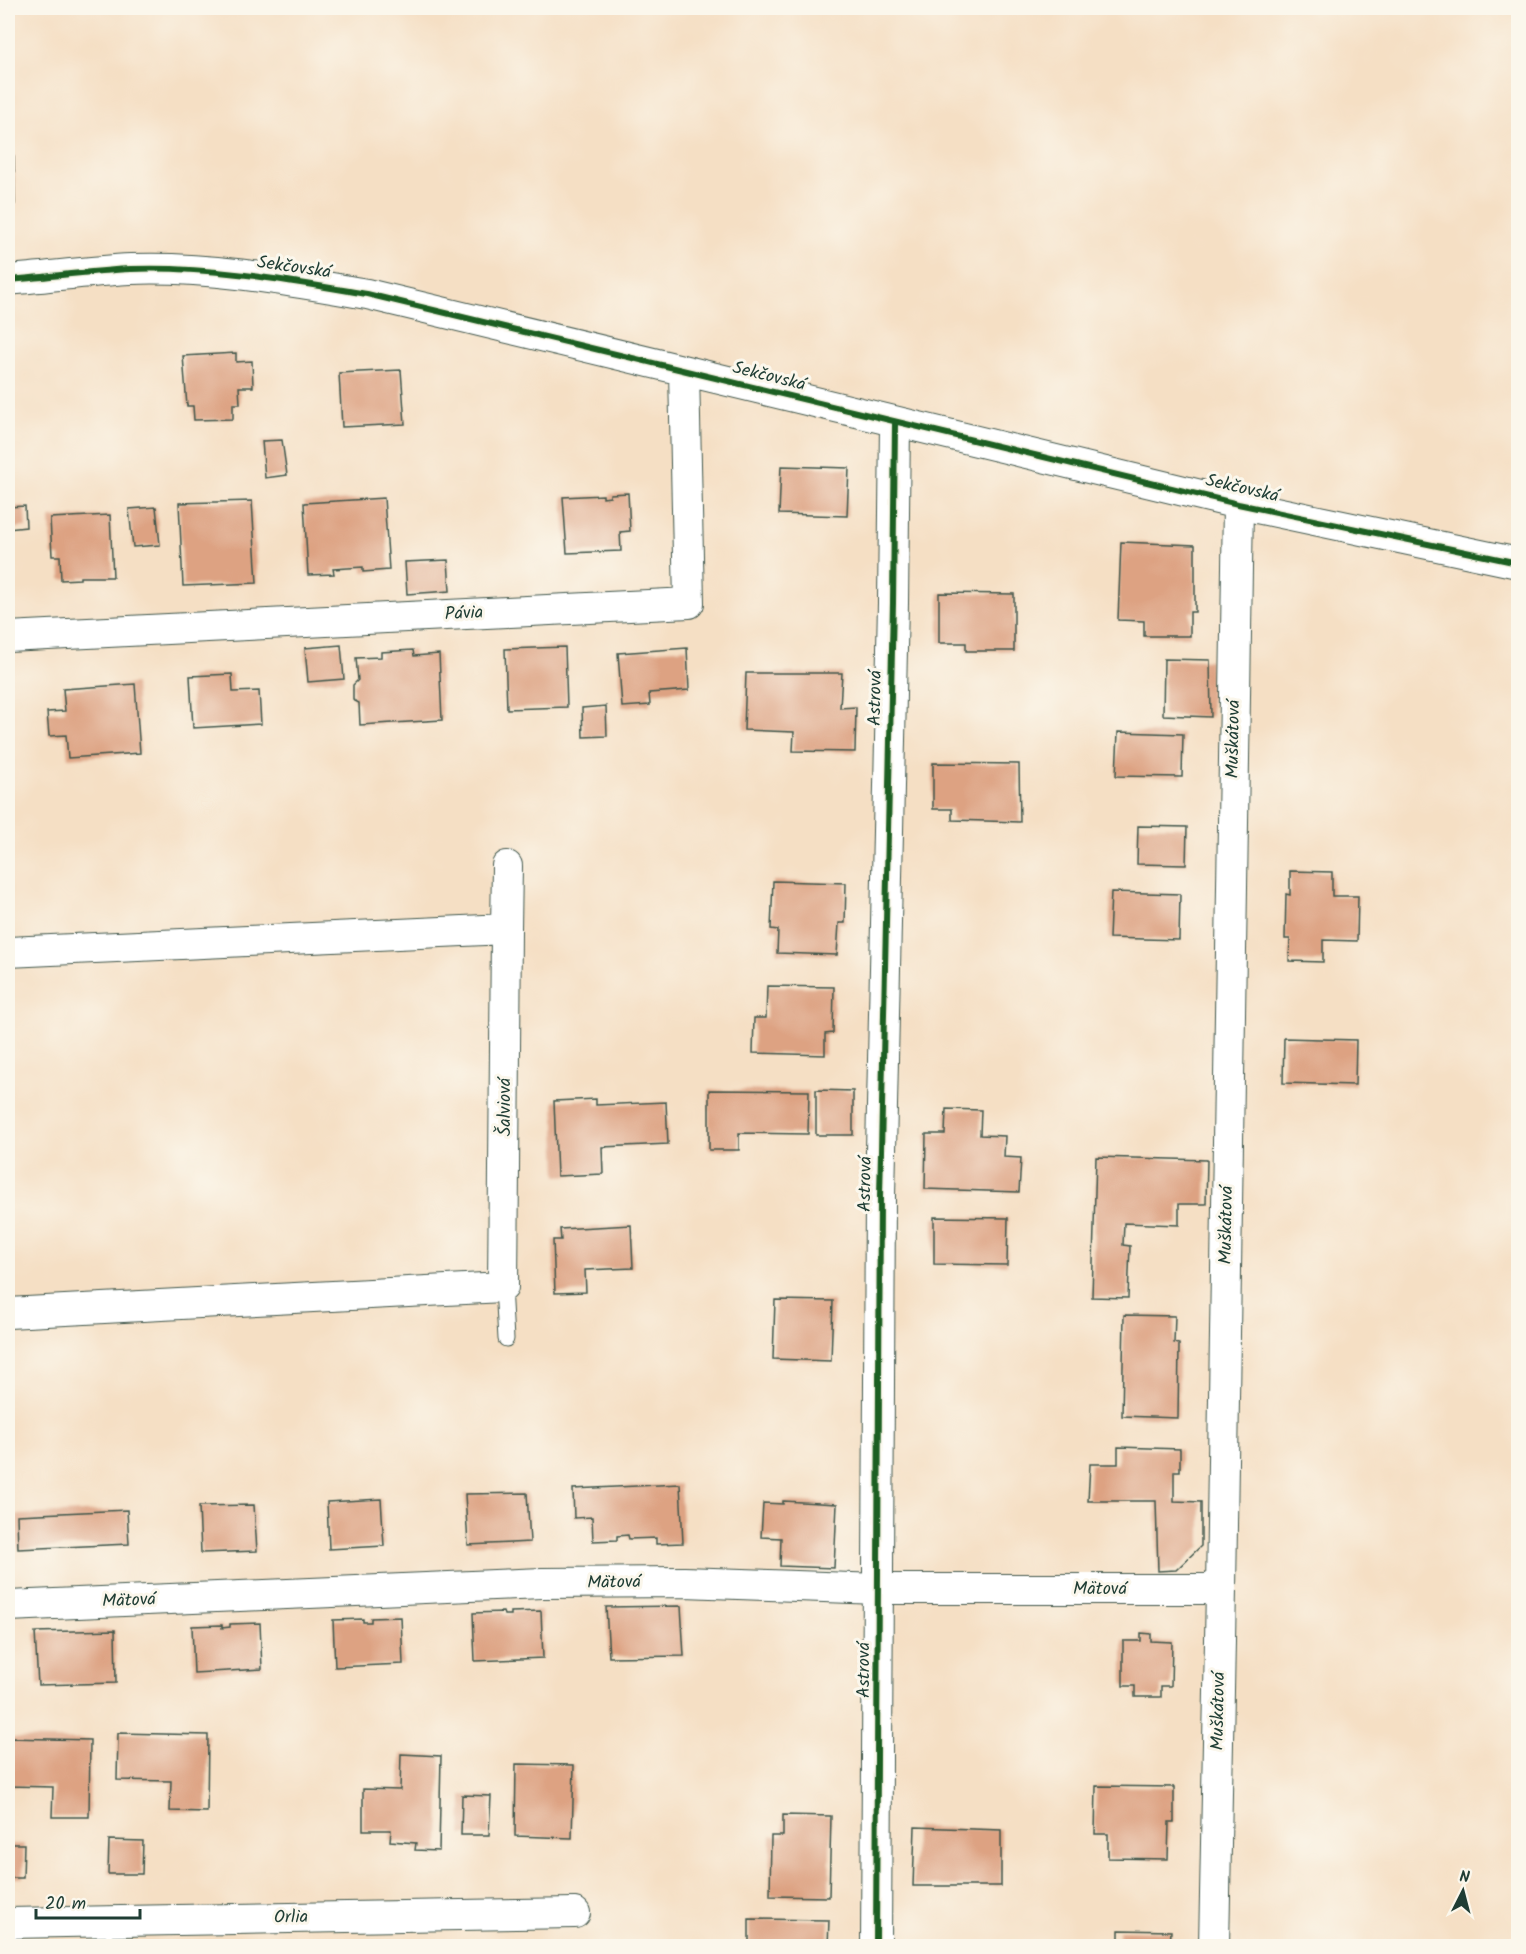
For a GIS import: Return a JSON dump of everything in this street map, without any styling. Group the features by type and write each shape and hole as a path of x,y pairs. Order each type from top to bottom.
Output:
{"street":[{"name":"Sekčovská","path":"8,280 131,269 196,271 286,280 388,299 1238,504 1518,563"},
{"name":"Pávia","path":"8,637 688,603 684,371"},
{"name":"Astrová","path":"876,1947 880,1185 895,423"},
{"name":"Muškátová","path":"1214,1947 1238,504"},
{"name":"Šalviová","path":"503,1287 507,866"},
{"path":"8,952 506,929"},
{"path":"8,1313 503,1287"},
{"name":"Mätová","path":"8,1606 542,1584 684,1582 879,1589 1221,1589"},
{"name":"Orlia","path":"8,1923 574,1913"}],"lane":[{"path":"503,1287 506,1340"}],"building":[{"path":"8,156 14,156 15,204 8,204"},
{"path":"236,353 236,362 252,361 253,387 239,387 240,404 233,404 233,419 194,420 193,406 187,406 183,356"},
{"path":"401,370 405,424 342,427 339,373"},
{"path":"282,440 287,475 265,478 262,441"},
{"path":"781,466 849,468 847,516 779,514"},
{"path":"628,493 630,531 620,532 621,551 567,553 563,497 603,495 603,498 610,497 610,494"},
{"path":"384,498 389,570 363,572 363,567 333,569 334,574 308,575 304,503"},
{"path":"252,501 257,583 183,586 179,503"},
{"path":"25,506 26,527 8,529 8,507"},
{"path":"156,507 160,545 133,547 129,509"},
{"path":"110,515 113,577 80,577 80,579 61,580 60,556 52,556 50,518"},
{"path":"1121,542 1195,545 1195,612 1190,612 1190,636 1144,636 1144,621 1118,620"},
{"path":"448,560 450,591 407,594 405,562"},
{"path":"939,593 1014,594 1014,651 966,651 966,643 939,643"},
{"path":"341,645 344,679 308,682 305,648"},
{"path":"565,647 567,707 507,709 505,649"},
{"path":"687,648 689,690 649,693 650,705 622,707 618,653"},
{"path":"413,650 414,656 439,654 442,720 360,725 359,703 353,700 353,685 358,680 356,658 381,657 381,652"},
{"path":"1164,659 1210,660 1211,717 1163,715"},
{"path":"746,673 842,673 840,708 856,707 855,752 793,751 794,732 744,730"},
{"path":"232,674 233,692 259,691 261,724 193,728 190,676"},
{"path":"135,684 140,753 68,758 66,735 49,736 47,712 65,711 63,689"},
{"path":"606,706 607,736 583,737 582,708"},
{"path":"1118,732 1183,734 1182,777 1116,776"},
{"path":"933,763 1019,764 1020,822 952,820 952,809 933,809"},
{"path":"1138,826 1187,827 1186,865 1137,864"},
{"path":"1290,871 1332,872 1332,896 1358,896 1357,941 1323,940 1323,962 1289,961 1290,939 1285,939 1286,894 1290,895"},
{"path":"773,881 846,883 845,923 839,923 837,955 777,953 778,930 771,929"},
{"path":"1111,892 1180,894 1179,940 1109,938"},
{"path":"767,986 834,987 833,1033 825,1034 825,1055 753,1053 754,1018 766,1018"},
{"path":"1284,1038 1356,1040 1355,1085 1283,1083"},
{"path":"709,1090 809,1091 808,1134 739,1133 739,1150 709,1150"},
{"path":"816,1090 853,1091 853,1135 816,1135"},
{"path":"596,1099 596,1105 666,1102 668,1144 602,1147 603,1174 557,1176 554,1101"},
{"path":"946,1109 981,1110 980,1135 1005,1136 1004,1157 1021,1158 1019,1192 925,1189 926,1134 945,1134"},
{"path":"1096,1157 1207,1160 1206,1204 1179,1204 1179,1225 1124,1223 1123,1245 1130,1246 1128,1298 1092,1297"},
{"path":"934,1217 1008,1218 1007,1265 934,1264"},
{"path":"631,1225 633,1268 585,1270 586,1292 555,1293 553,1240 561,1240 560,1229"},
{"path":"775,1300 833,1301 831,1361 773,1359"},
{"path":"1124,1315 1175,1316 1174,1343 1179,1344 1178,1418 1122,1416"},
{"path":"1118,1447 1180,1449 1180,1471 1174,1471 1174,1501 1201,1502 1201,1546 1176,1570 1158,1571 1156,1501 1088,1501 1090,1464 1118,1464"},
{"path":"680,1484 683,1543 656,1544 656,1538 629,1539 628,1535 617,1536 617,1540 593,1541 592,1517 574,1518 573,1489"},
{"path":"527,1493 530,1542 468,1545 465,1494"},
{"path":"381,1499 384,1546 329,1549 327,1502"},
{"path":"783,1501 837,1504 834,1568 780,1566 781,1538 761,1537 763,1503 783,1504"},
{"path":"254,1505 257,1551 201,1553 199,1506"},
{"path":"127,1510 129,1544 18,1549 17,1515"},
{"path":"681,1606 684,1656 609,1657 606,1607"},
{"path":"541,1611 543,1658 475,1661 473,1613 503,1612 504,1615 511,1615 511,1612"},
{"path":"401,1617 403,1664 335,1667 333,1620 363,1619 363,1622 371,1622 371,1618"},
{"path":"260,1623 262,1669 194,1673 192,1626 222,1625 222,1628 230,1627 230,1624"},
{"path":"115,1630 116,1683 38,1685 35,1632"},
{"path":"1141,1633 1151,1634 1151,1641 1172,1642 1171,1686 1161,1686 1161,1697 1135,1697 1135,1686 1123,1686 1123,1641 1141,1641"},
{"path":"118,1733 208,1735 207,1812 170,1811 171,1781 117,1780"},
{"path":"8,1738 90,1740 89,1817 52,1817 53,1787 8,1786"},
{"path":"401,1754 441,1756 439,1851 415,1850 416,1843 390,1841 391,1830 363,1830 363,1789 400,1790"},
{"path":"516,1764 574,1765 572,1838 515,1836"},
{"path":"1096,1786 1174,1787 1174,1822 1169,1822 1168,1859 1108,1858 1108,1834 1095,1834"},
{"path":"462,1795 491,1796 489,1835 461,1835"},
{"path":"783,1815 831,1816 829,1897 770,1896 771,1836 783,1836"},
{"path":"915,1827 1001,1830 1001,1886 913,1886"},
{"path":"109,1840 143,1841 142,1874 108,1874"},
{"path":"8,1844 24,1844 23,1878 8,1878"},
{"path":"749,1919 829,1920 828,1946 749,1946"},
{"path":"1119,1930 1171,1931 1170,1946 1119,1946"}],"cycle path":[{"path":"8,280 131,269 190,270 250,276 367,294 1238,504 1518,563"},
{"path":"876,1946 880,1197 895,423"}]}
